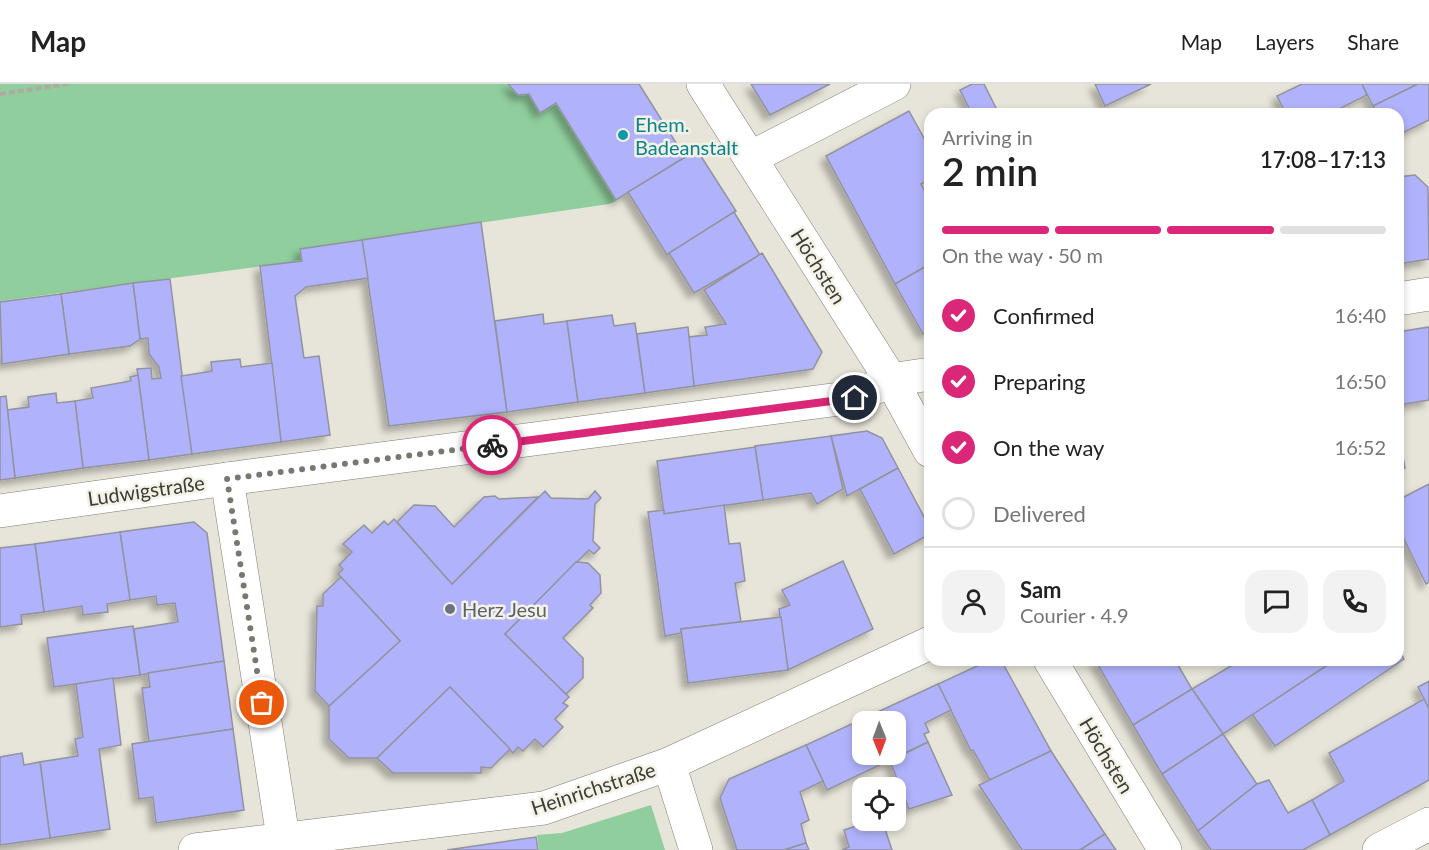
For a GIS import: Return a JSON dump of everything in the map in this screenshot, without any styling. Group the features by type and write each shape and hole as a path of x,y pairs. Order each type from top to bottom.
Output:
{"street":[{"name":"Höchsten","path":"703,84 891,380 924,440"},
{"path":"750,158 894,84"},
{"path":"1404,298 1429,294"},
{"name":"Ludwigstraße","path":"0,511 227,479 855,398 891,380 924,375"},
{"path":"227,479 284,844"},
{"name":"Heinrichstraße","path":"195,850 284,844 544,808 669,764 924,646"},
{"name":"Höchsten","path":"1054,666 1165,850"},
{"path":"669,764 696,850"},
{"path":"1378,850 1429,824"}],"path":[{"path":"0,94 68,84"}],"green space":[{"path":"0,84 522,84 540,112 556,104 616,201 609,204 301,249 302,261 0,301"},
{"path":"651,805 665,850 539,850 537,835 562,833"}],"building":[{"name":"Ehem. Badeanstalt","path":"508,84 639,84 685,157 616,200 556,103 540,113 529,94 518,95"},
{"path":"751,84 830,84 770,115"},
{"path":"972,84 984,84 996,108 969,108 960,90"},
{"path":"1095,84 1151,84 1105,106"},
{"path":"1302,84 1362,84 1367,95 1341,108 1283,108 1277,96"},
{"path":"1362,84 1418,84 1373,106"},
{"path":"1418,84 1429,84 1429,120 1404,132 1404,108 1374,108 1373,106"},
{"path":"909,111 924,138 924,182 921,184 924,189 924,267 895,284 826,156"},
{"path":"697,150 736,211 667,255 628,192"},
{"path":"1415,175 1428,187 1429,259 1404,263 1404,176"},
{"path":"734,212 760,255 694,293 669,253"},
{"path":"481,222 507,412 389,426 362,240"},
{"path":"362,240 368,278 306,287 295,296 304,358 319,356 330,435 281,442 260,266 302,261 300,249"},
{"path":"762,253 822,352 813,369 694,386 688,337 707,335 705,327 726,324 704,290"},
{"path":"924,267 924,333 923,334 895,284"},
{"path":"170,279 192,454 149,460 137,369 151,368 152,379 161,378 159,367 149,354 148,338 140,339 133,283"},
{"path":"133,283 140,339 130,346 69,354 61,294"},
{"path":"61,294 69,354 2,364 0,302"},
{"path":"543,314 544,324 567,321 578,402 507,412 495,321"},
{"path":"612,315 614,326 635,323 645,393 578,402 567,321"},
{"path":"688,327 694,386 645,393 637,334"},
{"path":"1429,327 1429,400 1404,404 1404,331"},
{"path":"240,359 241,367 272,363 281,442 192,454 181,376 212,371 211,362"},
{"path":"138,375 149,460 83,468 75,401 93,398 91,388 131,381 130,377"},
{"path":"56,393 57,403 75,401 83,468 15,478 7,410 29,407 28,397"},
{"path":"6,396 15,478 0,480 0,397"},
{"path":"867,431 882,438 898,468 847,496 831,436"},
{"path":"831,436 843,489 817,504 811,493 763,500 755,446"},
{"path":"755,447 763,500 664,514 657,461"},
{"path":"898,468 924,517 924,537 894,554 860,489"},
{"path":"1429,484 1429,582 1426,584 1404,539 1404,497"},
{"name":"Herz Jesu","path":"545,491 551,498 588,499 595,491 601,498 595,504 593,541 600,548 594,554 589,550 505,634 569,697 563,703 568,706 555,719 563,727 543,747 535,739 523,751 518,747 513,753 450,687 377,758 349,758 329,739 329,706 400,641 338,574 343,569 339,565 352,552 343,544 364,525 372,533 384,521 388,525 394,519 452,584"},
{"path":"495,496 499,499 538,497 452,584 397,522 414,505 435,506 454,527 484,497"},
{"path":"724,505 729,544 740,543 745,581 735,583 741,622 681,629 681,633 665,636 648,512 664,510 664,514"},
{"path":"194,522 207,533 224,661 140,675 134,629 178,622 175,603 157,605 156,596 130,600 120,532"},
{"path":"120,532 130,600 107,604 108,612 83,615 82,606 44,612 35,544"},
{"path":"35,544 44,612 21,615 22,624 0,627 0,548"},
{"path":"843,561 873,629 788,670 779,609 790,605 782,590"},
{"path":"576,562 588,563 600,575 601,593 590,605 593,608 563,638 583,658 583,678 566,694 505,634"},
{"path":"341,577 400,641 329,706 315,691 317,606 323,606 323,594"},
{"path":"781,617 788,670 688,683 681,629"},
{"path":"133,626 140,675 54,687 47,638"},
{"path":"224,661 233,729 149,742 142,688 150,687 148,673"},
{"path":"977,666 1004,666 1051,751 990,780 973,750 971,751 938,684"},
{"path":"1099,666 1179,666 1192,689 1133,725"},
{"path":"1231,666 1326,666 1223,734 1192,689"},
{"path":"1326,666 1394,666 1275,746 1252,714"},
{"path":"113,678 121,745 99,749 110,829 50,838 40,762 78,756 75,739 83,737 76,684"},
{"path":"1429,681 1429,709 1418,687"},
{"path":"938,684 951,710 925,723 929,732 924,734 928,742 906,752 906,711 880,711"},
{"path":"450,687 510,749 491,768 481,767 481,773 393,773 377,758"},
{"path":"1192,689 1223,734 1162,774 1133,725"},
{"path":"1424,699 1429,709 1429,780 1330,835 1312,800 1344,781 1329,753"},
{"path":"852,724 852,765 880,765 827,790 806,745"},
{"path":"233,729 244,810 156,823 153,797 139,799 132,744"},
{"path":"1223,734 1257,784 1198,831 1162,774"},
{"path":"928,742 952,795 909,809 906,801 906,777 896,777 892,765 906,765 906,753"},
{"path":"806,745 823,781 800,792 809,820 801,824 806,843 784,850 737,850 720,798 729,779"},
{"path":"1051,751 1105,834 1080,850 1022,850 979,785"},
{"path":"22,753 24,765 40,762 50,838 0,845 0,757"},
{"path":"1269,780 1288,813 1312,800 1330,835 1303,850 1211,850 1198,831 1257,784"},
{"path":"852,827 852,831 886,831 892,850 842,850 849,847 844,830"},
{"path":"1105,834 1116,850 1080,850"},
{"path":"536,837 538,850 447,850"},
{"path":"806,843 809,850 784,850"}],"way so far":[{"path":"262,703 227,479 492,445"}],"place":[{"name":"Ehem. Badeanstalt","path":"623,135"},
{"name":"Herz Jesu","path":"450,609"}],"route":[{"path":"492,445 855,398"}]}
